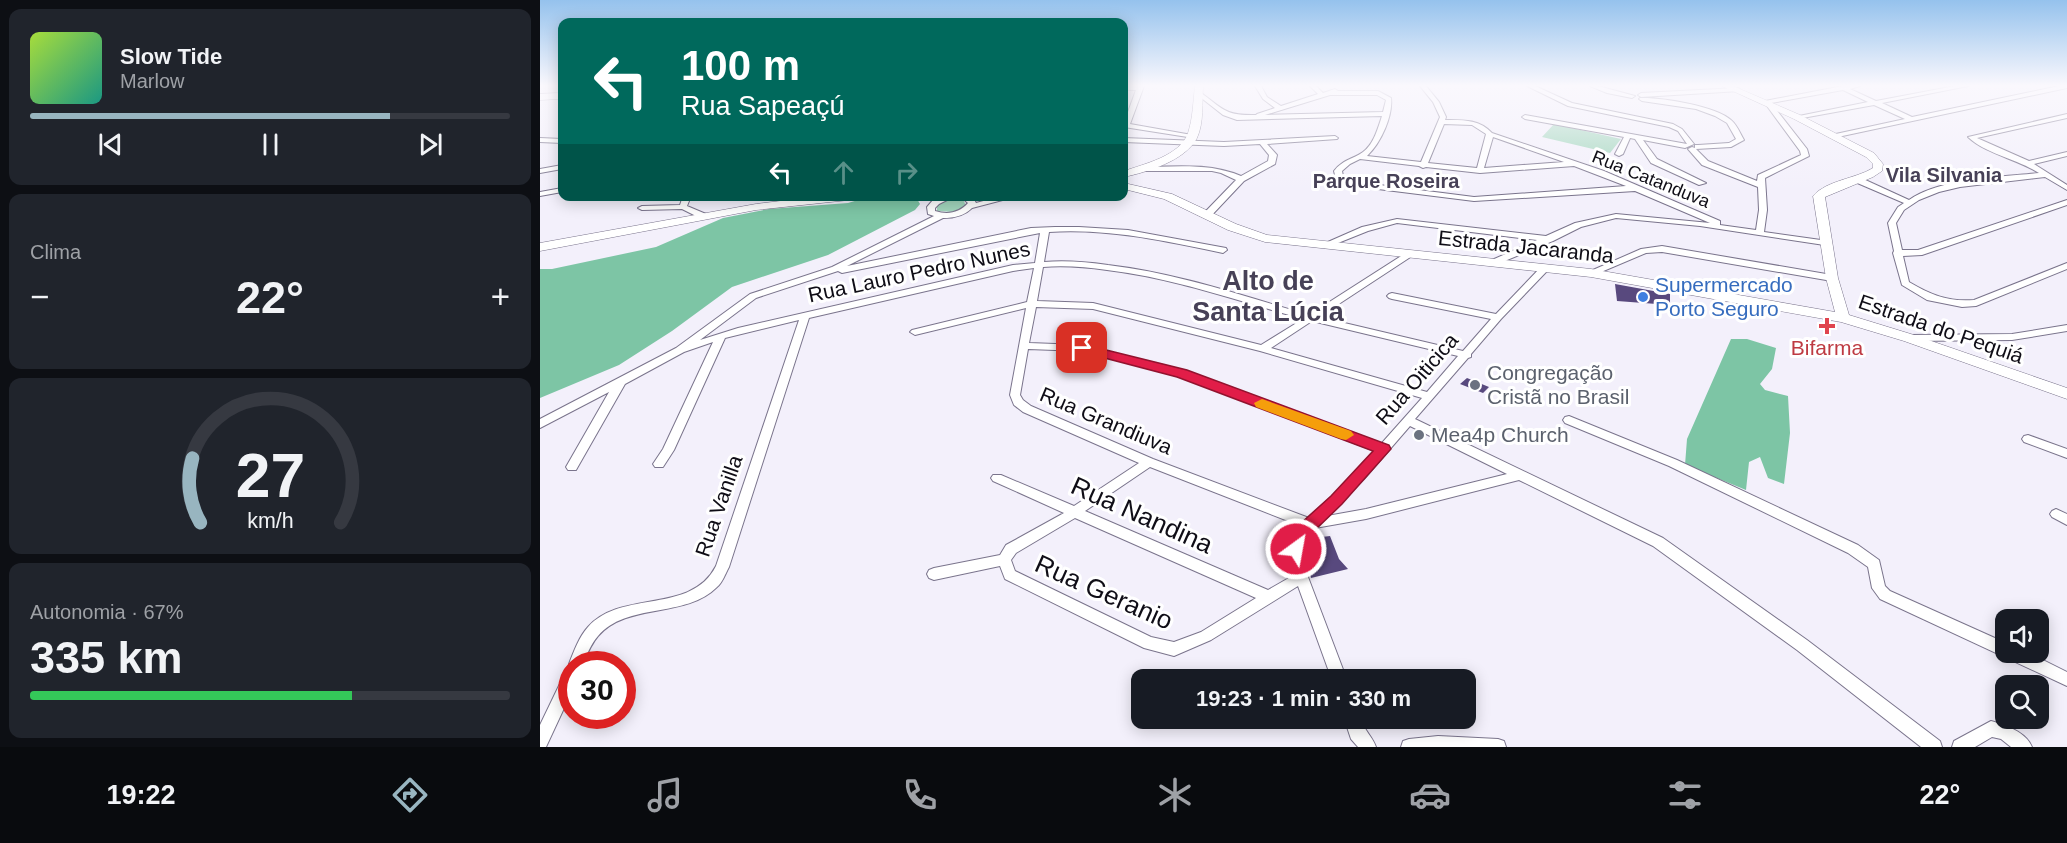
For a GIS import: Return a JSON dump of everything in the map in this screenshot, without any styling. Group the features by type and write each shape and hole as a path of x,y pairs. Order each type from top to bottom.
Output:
{"main road":[{"path":"1128,173 1167,158 1190,140 1195,121"},
{"name":"Estrada do Pequiá","path":"1804,121 1876,159 1878,169 1858,180 1823,192 1819,196 1832,278 1843,318 1909,338 2067,394"},
{"name":"Estrada Jacaranda","path":"1128,187 1168,196 1254,236 1591,273 1843,318"},
{"path":"540,248 768,205 836,201"}],"street":[{"path":"1382,121 1373,147 1340,167 1336,173 1350,184 1492,199 1638,188"},
{"path":"1545,121 1691,147 1731,145 1740,140 1732,125 1727,121"},
{"path":"1650,121 1671,125 1680,130 1705,163 1760,185"},
{"path":"1760,233 1763,210 1759,180 1764,174 1805,156 1804,151 1781,121"},
{"path":"1833,136 1908,121"},
{"path":"2044,121 1971,136 1980,143 2028,163 2065,186"},
{"name":"Rua Catanduva","path":"1441,122 1474,123 1483,126 1490,134 1638,188 1731,229"},
{"path":"1423,166 1441,122"},
{"path":"1128,126 1190,140"},
{"path":"1480,171 1490,134"},
{"path":"1619,154 1627,137"},
{"path":"1128,140 1263,143 1335,138"},
{"path":"1638,139 1654,161 1702,183"},
{"path":"540,140 558,141"},
{"path":"1208,214 1242,179 1272,162 1273,155 1263,143"},
{"path":"2028,163 2067,154"},
{"path":"1359,157 1480,171 1575,164"},
{"path":"540,171 558,168"},
{"path":"1139,169 1212,169 1242,179"},
{"path":"2045,175 1947,186 1910,203 1899,212 1892,223 1902,278 1909,288 1930,298 1962,304 1976,303 2067,266"},
{"path":"1858,180 1910,203"},
{"path":"540,194 558,191"},
{"path":"683,207 685,201"},
{"path":"971,206 972,201"},
{"path":"870,248 942,215 962,212 971,206 992,201"},
{"path":"1897,254 1919,253 2067,202"},
{"path":"932,203 934,213 942,215"},
{"path":"824,273 923,217 932,203"},
{"path":"642,208 683,207 704,216"},
{"path":"1495,262 1578,225 1616,216 1661,219 1828,244"},
{"path":"1324,245 1365,229 1397,222 1551,239"},
{"path":"540,424 680,350 753,296 824,273 1045,230 1137,234 1223,250"},
{"name":"Rua Grandiuva","path":"1045,230 1015,395 1022,406 1149,462 1311,524"},
{"path":"870,248 893,256 919,254"},
{"path":"1591,273 1653,249 1673,250 1832,278"},
{"path":"1263,349 1409,254"},
{"path":"540,416 676,345 749,292 855,256 870,262 885,261"},
{"name":"Rua Lauro Pedro Nunes","path":"680,350 738,331 1039,264 1082,265 1134,272 1310,318 1467,355"},
{"name":"Rua Oiticica","path":"1336,669 1302,577 1296,549 1301,536 1409,421 1498,317 1545,268"},
{"path":"1392,296 1498,317"},
{"path":"915,332 1032,304 1093,306 1263,349 1429,396"},
{"path":"726,316 738,331"},
{"name":"Rua Vanilla","path":"582,651 589,637 600,625 622,614 685,598 713,583 722,567 805,316"},
{"path":"1909,338 2012,337 2067,328"},
{"path":"658,464 668,450 721,338"},
{"path":"1025,346 1082,348 1182,374 1383,449"},
{"path":"572,467 622,381"},
{"path":"575,405 595,406 601,417"},
{"path":"1569,420 1673,463 1853,549 1874,564 1879,588 1893,599 1995,645"},
{"path":"1409,421 1658,542 1802,645 1934,747"},
{"path":"2028,439 2067,454"},
{"name":"Rua Geranio","path":"1149,462 1075,512 1018,544 1006,554 1004,560 1007,571 1014,579 1166,649 1187,646 1206,636 1302,577"},
{"path":"1311,524 1366,514 1521,475"},
{"name":"Rua Nandina","path":"996,478 1269,597"},
{"path":"934,574 1004,560"},
{"path":"2034,663 2067,679"},
{"path":"540,742 558,704"},
{"path":"1356,729 1368,747"},
{"path":"1959,747 1991,729 2005,733 2024,747"},
{"path":"1409,747 1438,744 1498,747"}],"green space":[{"path":"1554,124 1621,139 1610,153 1542,137"},
{"path":"855,201 918,201 920,204 915,210 828,255 732,287 672,331 619,365 540,398 540,269 552,269 656,247 723,218 769,209"},
{"path":"944,201 964,201 966,206 955,212 937,211 937,204"},
{"path":"1731,339 1747,339 1776,348 1772,369 1760,384 1765,390 1788,396 1790,433 1784,484 1768,478 1760,457 1749,462 1746,490 1685,465 1687,439"}],"building":[{"name":"Supermercado Porto Seguro","path":"1615,284 1670,294 1670,305 1617,301"},
{"name":"Congregação Cristã no Brasil","path":"1467,378 1489,387 1483,393 1460,384"},
{"path":"1330,536 1339,559 1348,569 1311,578 1306,543 1323,541 1322,537"}],"slow traffic":[{"path":"1262,403 1346,435"}],"place":[{"name":"Supermercado Porto Seguro","path":"1643,297"},
{"name":"Bifarma","path":"1827,326"},
{"name":"Congregação Cristã no Brasil","path":"1475,385"},
{"name":"Mea4p Church","path":"1419,435"}],"district":[{"name":"Vila Silvania","path":"1944,175"},
{"name":"Parque Roseira","path":"1386,181"},
{"name":"Alto de Santa Lúcia","path":"1268,296"}],"route":[{"path":"1082,348 1182,374 1383,449 1337,500 1306,528 1296,549"}]}
